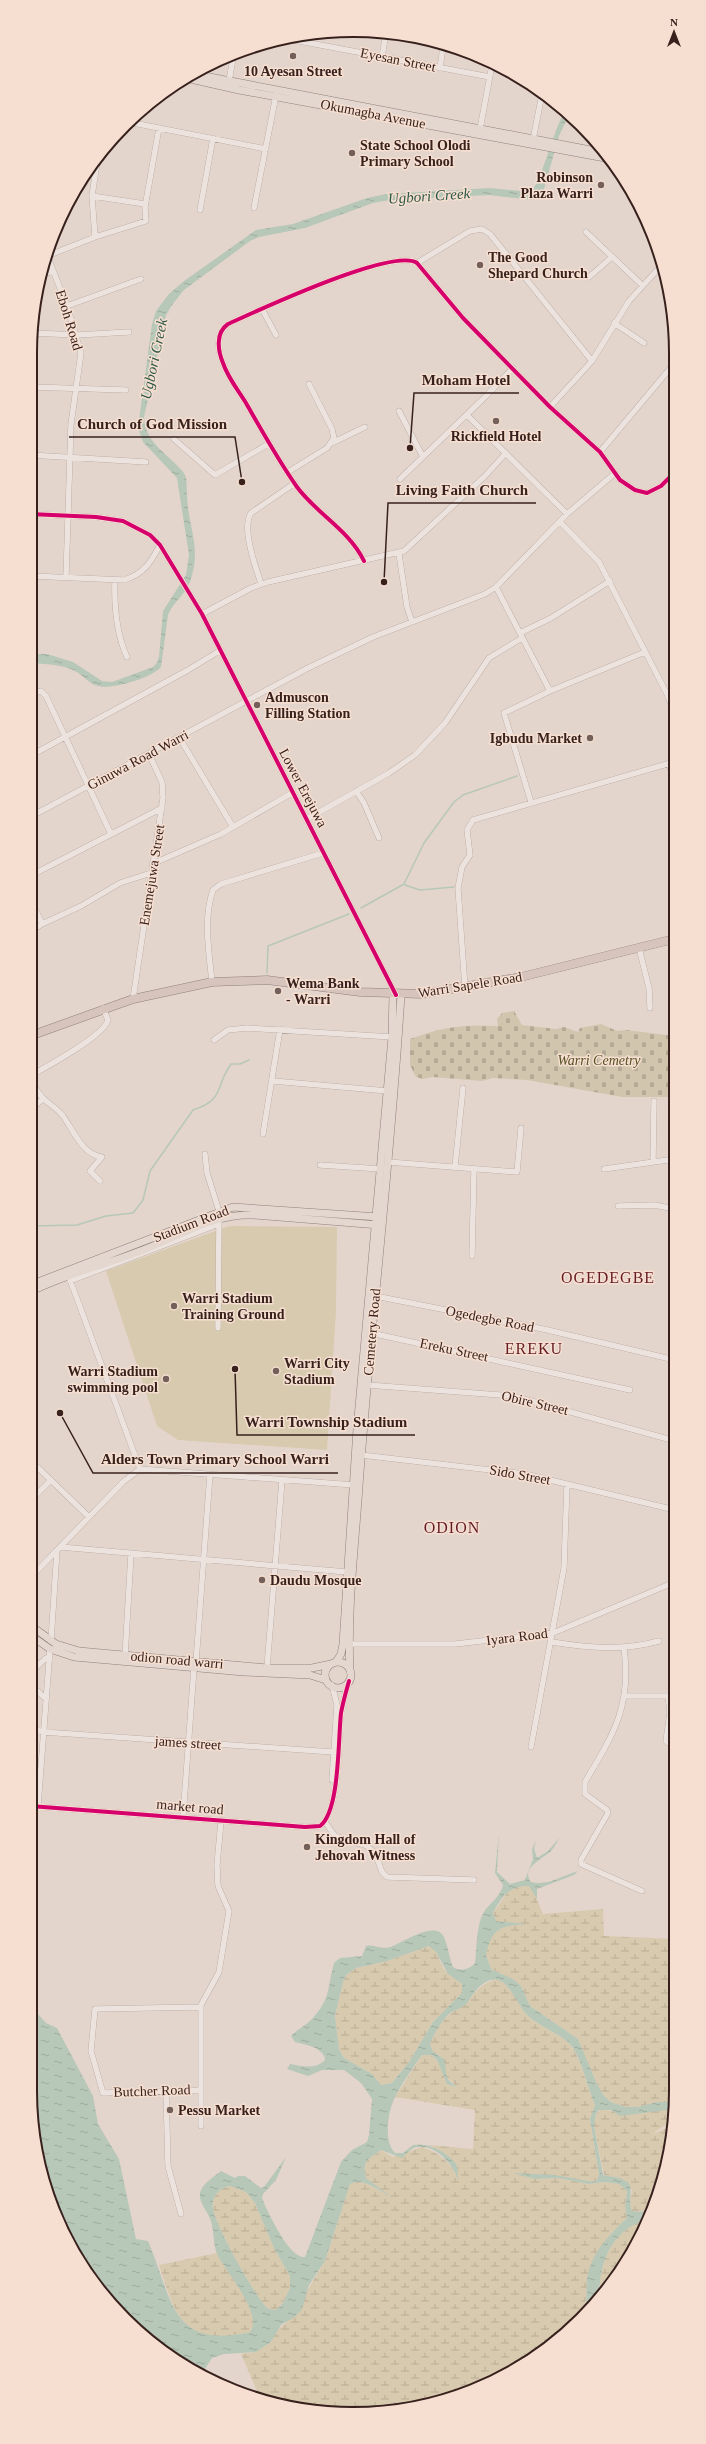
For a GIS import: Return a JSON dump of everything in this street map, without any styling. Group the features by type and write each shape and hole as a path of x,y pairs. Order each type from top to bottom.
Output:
{"highway":[{"name":"Warri Sapele Road","path":"37,1033 103,1008 133,999 212,982 267,980 397,995 465,988 669,940"}],"main road":[{"name":"Okumagba Avenue","path":"202,76 533,140 544,144"},
{"name":"Okumagba Avenue","path":"194,80 239,90 276,95 559,146"},
{"path":"559,146 596,151"},
{"path":"559,146 601,157"},
{"name":"Cemetery Road","path":"333,1663 342,1654 347,1572 376,1221 397,995"},
{"name":"Cemetery Road","path":"350,1670 349,1644 361,1455 388,1162 397,995"},
{"name":"Stadium Road","path":"37,1290 70,1279 148,1248 219,1218 233,1207 251,1207 383,1221"},
{"name":"Stadium Road","path":"37,1282 133,1247 219,1218"},
{"name":"odion road warri","path":"37,1630 51,1641 69,1649 195,1665 310,1675 329,1683"},
{"name":"odion road warri","path":"37,1640 50,1650 80,1658 267,1668 312,1668 333,1663"},
{"path":"333,1663 344,1664 350,1670 349,1681 343,1686 329,1683 327,1669 333,1663"}],"street":[{"path":"382,57 385,39"},
{"name":"Eyesan Street","path":"301,42 490,77"},
{"path":"440,68 443,50"},
{"path":"229,81 233,61"},
{"path":"480,130 491,69"},
{"path":"254,208 276,95"},
{"path":"533,140 541,99"},
{"path":"136,124 266,149"},
{"path":"53,254 95,237 146,222 145,204 159,128"},
{"path":"200,210 212,138"},
{"path":"95,237 92,196 96,169"},
{"path":"92,196 145,204"},
{"path":"417,263 470,231 482,229 490,234 592,361"},
{"path":"586,232 642,286"},
{"path":"589,277 612,257"},
{"path":"364,561 358,549 346,535 316,509 295,483 226,371 219,344 219,335 225,326 262,309 366,267 406,259 417,263 463,318 550,407 600,452 614,474 635,490 647,493 661,486 669,478"},
{"name":"Eboh Road","path":"50,264 67,306 77,335 81,353 75,389 70,458 66,577"},
{"path":"550,407 592,361 614,323 642,286 658,270"},
{"path":"48,273 53,271"},
{"path":"67,306 141,279"},
{"path":"262,309 276,335"},
{"path":"614,323 644,343"},
{"path":"38,333 77,335 129,332"},
{"path":"400,479 467,415 513,368"},
{"path":"600,452 669,370"},
{"path":"309,384 332,429 334,438 332,442"},
{"path":"37,387 126,390"},
{"path":"399,411 423,457"},
{"path":"467,415 567,514"},
{"path":"288,472 332,442 365,427"},
{"path":"174,439 215,476 270,444"},
{"path":"202,614 261,584 399,554 424,534 506,453"},
{"path":"37,456 146,462"},
{"name":"Ginuwa Road Warri","path":"37,813 343,651 412,622 475,600 496,587 567,514 614,474"},
{"path":"261,584 251,550 247,519 251,513 295,483"},
{"name":"Lower Erejuwa","path":"37,514 123,521 150,535 160,545 183,579 221,650 245,702 397,995"},
{"path":"560,522 585,546 610,581 669,702"},
{"path":"37,576 115,580 133,577 146,569 160,545"},
{"path":"399,554 407,607 412,622"},
{"path":"115,580 116,617 122,645 127,657"},
{"path":"307,819 415,755 445,723 489,658 521,635 610,581"},
{"path":"496,587 550,691"},
{"path":"37,752 221,650"},
{"path":"531,802 503,714 550,691 645,652"},
{"path":"37,693 41,692 46,696 64,738 111,834"},
{"path":"179,738 233,827"},
{"name":"Enemejuwa Street","path":"133,999 152,864 162,808 162,782 149,754"},
{"path":"465,988 458,888 462,867 470,855 469,824 480,817 669,764"},
{"path":"356,791 364,802 379,838"},
{"path":"152,864 187,850 233,827 292,793"},
{"path":"37,872 162,808"},
{"path":"212,982 208,924 209,905 212,890 221,884 323,853"},
{"path":"37,927 81,906 120,883 151,873"},
{"path":"37,913 42,924"},
{"path":"639,948 649,988 650,1008"},
{"path":"37,1074 103,1029 108,1020 103,1008"},
{"path":"214,1040 228,1030 235,1029 280,1029 392,1037"},
{"path":"263,1134 273,1080 280,1029"},
{"path":"273,1080 388,1091"},
{"path":"455,1168 463,1088"},
{"path":"37,1089 43,1099 45,1098 63,1116 88,1150 96,1157 102,1157 90,1171 100,1181"},
{"path":"37,1104 43,1099"},
{"path":"653,1162 654,1101"},
{"path":"388,1162 518,1172 521,1128"},
{"path":"206,1154 207,1173 219,1218 218,1328"},
{"path":"604,1169 669,1160"},
{"path":"320,1165 381,1169"},
{"path":"472,1256 474,1169"},
{"path":"618,1206 654,1205 669,1208"},
{"path":"70,1279 140,1469"},
{"name":"Ogedegbe Road","path":"375,1296 543,1329 669,1359"},
{"name":"Ereku Street","path":"372,1332 630,1390"},
{"name":"Obire Street","path":"367,1385 513,1396 669,1439"},
{"name":"Sido Street","path":"361,1455 502,1470 669,1509"},
{"path":"37,1467 89,1517"},
{"path":"37,1571 123,1482 140,1469 354,1485"},
{"path":"183,1817 210,1474"},
{"path":"37,1494 51,1480"},
{"path":"267,1668 282,1480"},
{"path":"532,1746 543,1675 552,1642 564,1568 567,1484"},
{"path":"59,1548 347,1572"},
{"path":"51,1641 59,1548"},
{"path":"125,1656 131,1554"},
{"name":"Iyara Road","path":"349,1644 455,1644 553,1633 669,1585"},
{"path":"552,1642 597,1648 624,1648 659,1641"},
{"path":"624,1648 626,1696 612,1739 585,1782 585,1794 607,1810 608,1813 581,1860 581,1864 642,1891"},
{"path":"38,1806 50,1650"},
{"path":"37,1666 46,1658 50,1659"},
{"path":"349,1681 341,1713 332,1802 325,1822 335,1836 368,1846 375,1853 382,1872 387,1877 474,1880"},
{"path":"329,1683 337,1700 333,1752 332,1802"},
{"path":"37,1691 46,1699"},
{"path":"626,1696 668,1696 669,1706"},
{"path":"669,1722 666,1741 669,1743"},
{"name":"james street","path":"37,1730 43,1732 189,1744 333,1752"},
{"name":"market road","path":"38,1806 313,1827 325,1822"},
{"path":"201,2126 200,2006 219,1972 229,1911 218,1886 217,1865 221,1821"},
{"name":"Butcher Road","path":"200,2006 95,2009 91,2051 103,2093 200,2090"},
{"path":"166,2091 168,2166 181,2214"}],"green space":[{"name":"Warri Cemetry","path":"514,1011 522,1025 556,1029 564,1027 578,1032 580,1028 601,1024 617,1031 626,1030 669,1035 669,1097 622,1097 527,1080 493,1078 482,1081 432,1077 423,1079 416,1077 410,1065 410,1039 453,1027 498,1026 497,1019 502,1013"},
{"path":"229,1226 337,1227 336,1311 327,1450 178,1440 157,1426 106,1271"},
{"path":"529,1886 533,1890 543,1914 603,1909 604,1936 669,1939 668,2102 657,2102 638,2107 624,2107 611,2102 604,2096 597,2084 578,2039 530,2006 521,1986 513,1979 491,1969 486,1955 493,1935 501,1928 522,1924 496,1921 493,1913 509,1890"},
{"path":"429,1946 436,1951 444,1969 460,1982 464,1988 462,1993 433,2022 409,2062 392,2083 381,2085 372,2074 344,2058 339,2049 335,2016 343,1982 346,1975 356,1968 387,1961"},
{"path":"496,1979 506,1985 527,2015 571,2045 580,2063 595,2105 590,2119 599,2175 597,2180 593,2182 517,2173 535,2179 559,2178 588,2184 605,2182 619,2184 627,2191 625,2206 627,2218 609,2236 593,2260 588,2275 585,2305 561,2329 545,2342 511,2365 474,2383 435,2396 394,2404 353,2407 291,2401 258,2392 241,2354 256,2352 271,2342 276,2331 286,2323 307,2291 325,2261 350,2184 355,2182 365,2183 388,2195 366,2178 365,2167 369,2158 381,2150 393,2157 422,2147 434,2152 444,2159 452,2167 458,2178 452,2161 444,2154 428,2145 473,2149 475,2110 395,2097 422,2055 427,2054 436,2059 447,2084 458,2088 446,2077 439,2055 433,2053 430,2044 434,2034 446,2018 463,2006 483,1985"},
{"path":"602,2109 628,2115 636,2112 668,2109 667,2125 652,2134 666,2129 663,2153 658,2173 646,2210 641,2212 632,2211 630,2205 632,2190 620,2178 604,2175 594,2126 596,2114"},
{"path":"230,2186 246,2192 255,2203 274,2248 290,2276 290,2288 283,2303 276,2310 270,2309 264,2305 258,2296 234,2256 215,2216 213,2200 219,2191"},
{"path":"641,2221 616,2267 599,2289 602,2268 611,2247 617,2238 636,2223"},
{"path":"217,2253 249,2305 254,2323 254,2327 250,2332 228,2336 210,2336 197,2332 186,2325 171,2301 159,2265"}],"water":[{"name":"Ugbori Creek","path":"563,117 566,120 559,136 542,196 533,200 489,195 390,200 373,203 305,228 259,237 250,241 184,290 166,315 144,417 145,426 153,442 178,466 185,475 188,510 195,547 193,572 190,582 168,615 161,667 141,679 121,685 104,687 92,683 70,669 53,665 37,664 37,654 47,654 73,662 102,681 112,682 153,667 159,657 163,611 186,575 189,555 177,478 143,442 138,428 152,324 156,311 169,294 184,281 256,230 293,224 367,198 386,194 490,188 530,192 543,168"},
{"path":"499,1832 497,1872 510,1884 525,1880 528,1872 528,1877 531,1882 544,1883 578,1871 574,1875 537,1889 537,1899 529,1886 516,1888 506,1894 499,1902 493,1913 496,1921 526,1924 510,1926 498,1930 494,1934 488,1946 486,1955 491,1969 513,1979 521,1986 530,2006 578,2039 597,2084 604,2096 611,2102 625,2107 638,2107 657,2102 668,2102 668,2110 620,2116 611,2110 599,2110 596,2114 594,2126 603,2175 620,2178 629,2183 631,2190 630,2204 632,2211 641,2212 646,2210 641,2221 626,2230 617,2238 611,2247 602,2268 599,2289 586,2304 587,2278 590,2266 603,2243 627,2218 625,2206 627,2191 619,2184 605,2182 588,2184 559,2178 535,2179 513,2173 555,2175 593,2182 597,2180 599,2175 590,2119 595,2105 579,2061 569,2043 531,2019 506,1985 498,1980 493,1980 480,1986 466,2004 448,2015 433,2036 430,2044 433,2052 444,2059 448,2079 459,2088 447,2084 437,2060 432,2055 422,2055 404,2081 392,2103 390,2110 388,2134 391,2148 395,2153 403,2153 413,2145 419,2144 437,2149 448,2156 456,2164 458,2170 458,2180 453,2168 448,2162 437,2152 431,2149 417,2147 409,2151 402,2158 381,2150 367,2161 365,2167 366,2178 391,2197 366,2183 355,2182 350,2184 325,2261 309,2285 302,2309 295,2317 281,2325 271,2342 256,2352 224,2354 212,2358 205,2370 177,2354 145,2329 115,2299 90,2267 79,2249 61,2212 48,2173 40,2132 37,2091 37,2013 46,2023 57,2028 93,2096 98,2124 119,2159 136,2239 148,2241 170,2300 178,2315 189,2326 204,2334 224,2336 250,2332 253,2325 252,2315 242,2293 217,2254 210,2217 200,2198 201,2190 221,2171 235,2178 238,2176 245,2176 261,2188 264,2187 286,2157 276,2180 263,2194 262,2198 286,2243 299,2256 305,2257 341,2162 352,2150 367,2142 372,2099 361,2083 344,2070 322,2070 308,2076 287,2069 290,2064 313,2066 325,2060 322,2052 308,2045 295,2042 291,2036 311,2020 322,2006 327,1993 334,1963 340,1958 362,1956 366,1946 387,1948 418,1934 434,1930 440,1932 444,1937 453,1967 462,1970 473,1965 475,1963 478,1930 481,1917 497,1897 503,1885 495,1873","holes":["429,1946 436,1952 448,1974 462,1984 462,1993 433,2022 409,2062 392,2083 381,2085 372,2074 344,2058 339,2049 335,2016 346,1975 356,1968 387,1961","230,2186 246,2192 255,2203 274,2248 290,2276 290,2288 283,2303 276,2310 270,2309 264,2305 234,2256 215,2216 213,2200 219,2191"]},
{"path":"560,1837 551,1851 534,1864 528,1872 533,1859 532,1849 536,1840 534,1848 537,1858 548,1851"}],"waterway":[{"path":"361,908 404,884 424,843 454,802 463,795 517,776"},
{"path":"405,885 420,890 454,887"},
{"path":"267,973 268,946 349,914"},
{"path":"37,1226 77,1225 106,1216 133,1213 143,1200 150,1171 193,1110 210,1102 215,1097 231,1064 240,1064 249,1060"}],"cycle path":[{"path":"364,561 350,540 305,497 290,477 233,384 221,358 219,337 221,332 228,324 324,283 381,264 403,260 417,263 463,318 550,407 600,452 620,480 635,490 647,493 661,486 669,478"},
{"path":"37,514 96,517 123,521 150,535 160,545 202,614 396,995"},
{"path":"37,1807 305,1827 320,1826 327,1818 335,1791 341,1713 349,1681"}],"place":[{"name":"10 Ayesan Street","path":"293,56"},
{"name":"State School Olodi Primary School","path":"352,153"},
{"name":"Robinson Plaza Warri","path":"601,185"},
{"name":"The Good Shepard Church","path":"480,265"},
{"name":"Rickfield Hotel","path":"496,421"},
{"name":"Moham Hotel","path":"410,448"},
{"name":"Church of God Mission","path":"242,482"},
{"name":"Living Faith Church","path":"384,582"},
{"name":"Admuscon Filling Station","path":"257,705"},
{"name":"Igbudu Market","path":"590,738"},
{"name":"Wema Bank - Warri","path":"278,991"},
{"name":"Warri Stadium Training Ground","path":"174,1306"},
{"name":"Warri Township Stadium","path":"235,1369"},
{"name":"Warri City Stadium","path":"276,1371"},
{"name":"Warri Stadium swimming pool","path":"166,1379"},
{"name":"Alders Town Primary School Warri","path":"60,1413"},
{"name":"Daudu Mosque","path":"262,1580"},
{"name":"Kingdom Hall of Jehovah Witness","path":"307,1847"},
{"name":"Pessu Market","path":"170,2110"}],"district":[{"name":"OGEDEGBE","path":"608,1277"},
{"name":"EREKU","path":"534,1348"},
{"name":"ODION","path":"452,1527"}]}
